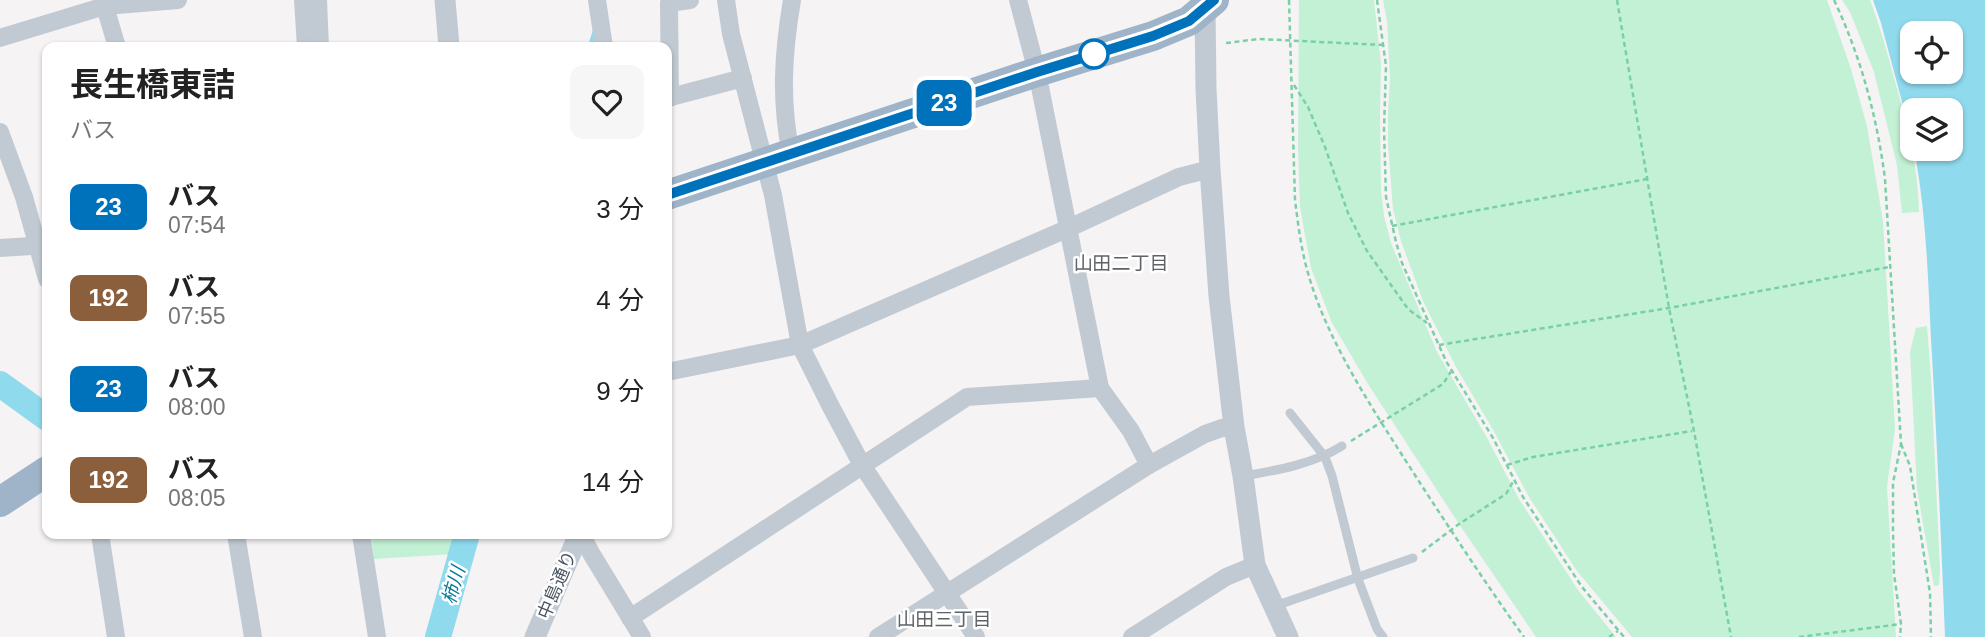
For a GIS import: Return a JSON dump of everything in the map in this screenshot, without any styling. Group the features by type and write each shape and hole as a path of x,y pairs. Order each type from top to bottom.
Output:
{"highway":[{"path":"672,193 1172,29 1189,21 1210,3"},
{"path":"0,502 42,474"}],"street":[{"path":"0,38 104,3 178,0"},
{"path":"303,0 306,42"},
{"path":"318,0 320,42"},
{"path":"445,0 449,42"},
{"path":"597,0 603,42"},
{"path":"669,42 669,3 690,0"},
{"path":"726,0 731,34 743,78 778,158 800,345 862,465 976,637"},
{"path":"778,158 786,131 783,73 792,0"},
{"path":"1018,0 1037,72 1100,388 1131,431 1149,465"},
{"path":"104,3 116,42"},
{"path":"1210,3 1206,89 1210,169 1234,427 1255,565 1288,637"},
{"path":"672,97 743,78"},
{"path":"0,132 42,246 0,248"},
{"path":"672,371 800,345 1179,177 1210,169"},
{"path":"630,618 967,397 1100,388"},
{"path":"878,637 1149,465 1205,434 1234,427"},
{"path":"101,539 116,637"},
{"path":"237,539 253,637"},
{"path":"362,539 377,637"},
{"name":"中島通り","path":"535,637 578,539"},
{"path":"583,539 642,637"},
{"path":"1132,637 1226,577 1255,565"}],"lane":[{"path":"1290,413 1325,457 1357,579 1377,629 1383,637"},
{"path":"1243,476 1274,471 1325,457 1342,446"},
{"path":"1275,606 1413,558"}],"path":[{"path":"1289,0 1295,200 1308,273 1320,307 1338,346 1381,422 1524,637"},
{"path":"1377,0 1386,66 1387,197 1402,263 1439,345 1493,438 1523,497 1582,587 1623,637"},
{"path":"1617,0 1668,308 1694,431 1731,637"},
{"path":"1835,0 1868,88 1881,149 1889,225 1889,267 1901,444 1893,482 1894,574 1901,624 1900,637"},
{"path":"1226,43 1259,39 1383,46"},
{"path":"1293,82 1308,107 1348,214 1367,251 1408,309 1428,323"},
{"path":"1392,226 1648,179"},
{"path":"1439,345 1668,308 1889,267"},
{"path":"1342,446 1443,384 1452,370"},
{"path":"1507,465 1533,457 1694,431"},
{"path":"1901,444 1910,466 1930,593 1931,637"},
{"path":"1413,558 1506,494 1514,480"},
{"path":"1799,637 1901,624"},
{"path":"1609,637 1618,631"},
{"path":"1516,637 1521,633"}],"green space":[{"path":"1299,0 1374,0 1381,64 1381,190 1391,243 1437,352 1519,499 1578,590 1616,637 1536,637 1368,384 1332,323 1311,268 1300,207"},
{"path":"1383,0 1827,0 1867,126 1883,221 1895,429 1887,487 1896,637 1632,637 1577,571 1529,497 1456,367 1423,301 1401,241 1393,209 1388,144 1390,79 1387,21"},
{"path":"1842,0 1870,0 1874,10 1900,102 1900,161 1914,161 1919,212 1902,213 1897,165 1874,72 1850,12"},
{"path":"1927,326 1940,571 1939,585 1934,586 1917,489 1910,352 1916,328"},
{"path":"372,539 458,539 454,554 374,559"}],"water":[{"path":"1873,0 1985,0 1985,637 1945,637 1927,268 1916,161 1963,161 1963,98 1901,98"}],"waterway":[{"path":"592,42 595,31"},
{"name":"柿川","path":"0,384 42,414"},
{"name":"柿川","path":"438,637 466,539"}],"bus line":[{"name":"23","path":"672,193 1153,36 1189,21 1214,0"}],"district":[{"name":"山田二丁目","path":"1121,263"},
{"name":"山田三丁目","path":"944,619"}]}
